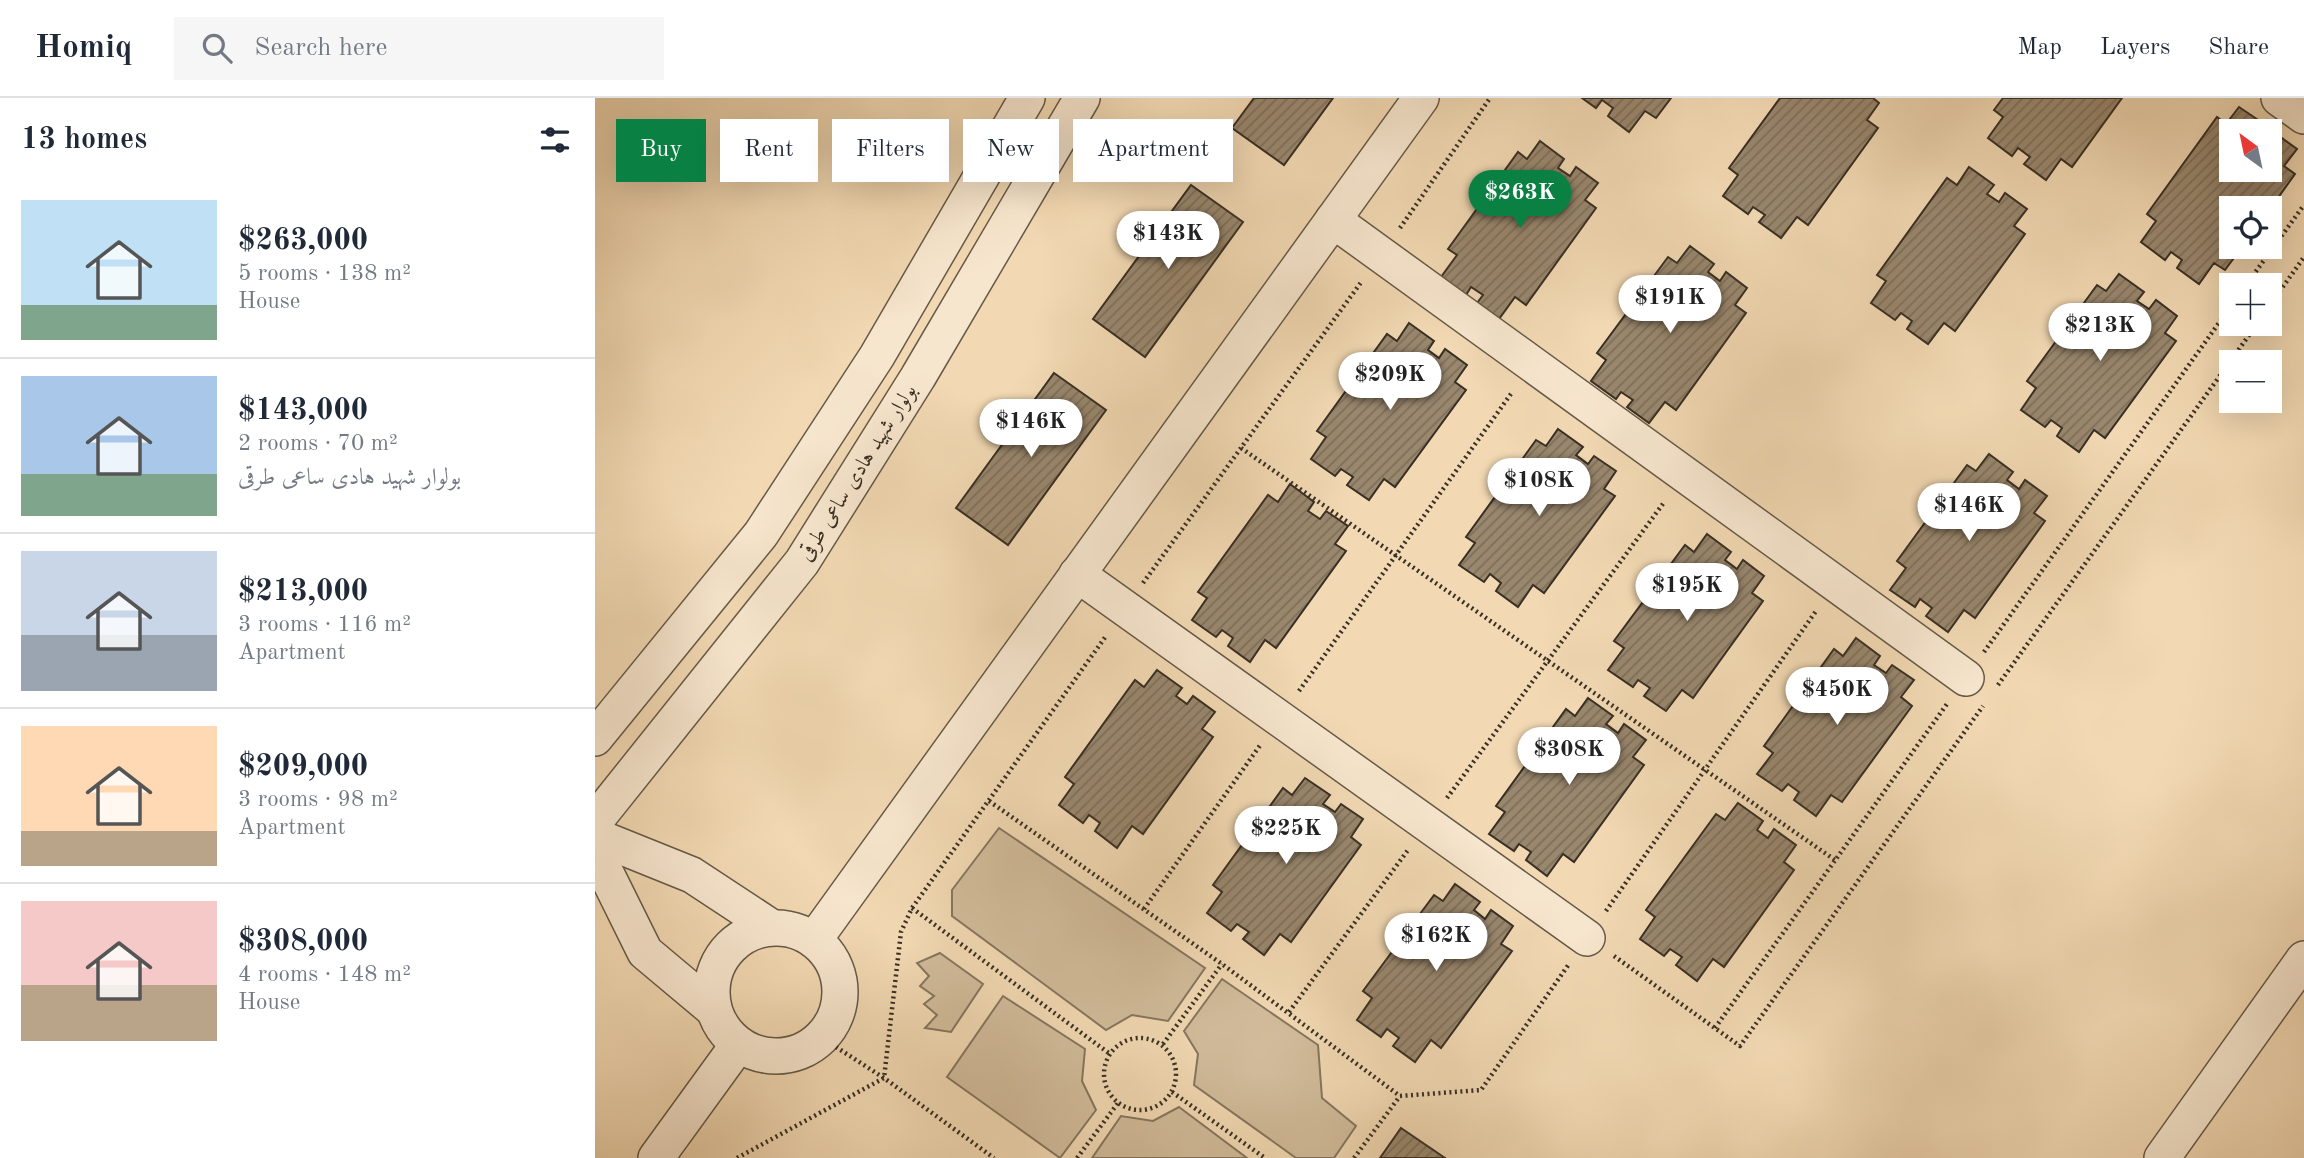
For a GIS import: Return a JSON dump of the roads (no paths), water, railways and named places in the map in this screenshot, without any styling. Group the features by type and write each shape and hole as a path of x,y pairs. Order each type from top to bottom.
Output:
{"street":[{"path":"595,738 761,534 877,356 1027,98"},
{"name":"بولوار شهید هادی ساعی طرقی","path":"595,821 802,562 918,377 1082,98"},
{"path":"814,940 1421,98"},
{"path":"2279,98 2304,116"},
{"path":"1333,220 1966,678"},
{"path":"1077,574 1587,938"},
{"path":"595,836 692,875 771,927"},
{"path":"595,851 645,952 713,1009"},
{"path":"771,927 794,930 814,940 830,956 839,976 835,1021 822,1038 802,1052 781,1057 758,1055 738,1045 722,1029 713,1009 711,986 717,964 730,946 749,933 771,927"},
{"path":"2162,1158 2304,959"},
{"path":"656,1158 738,1045"}]}
